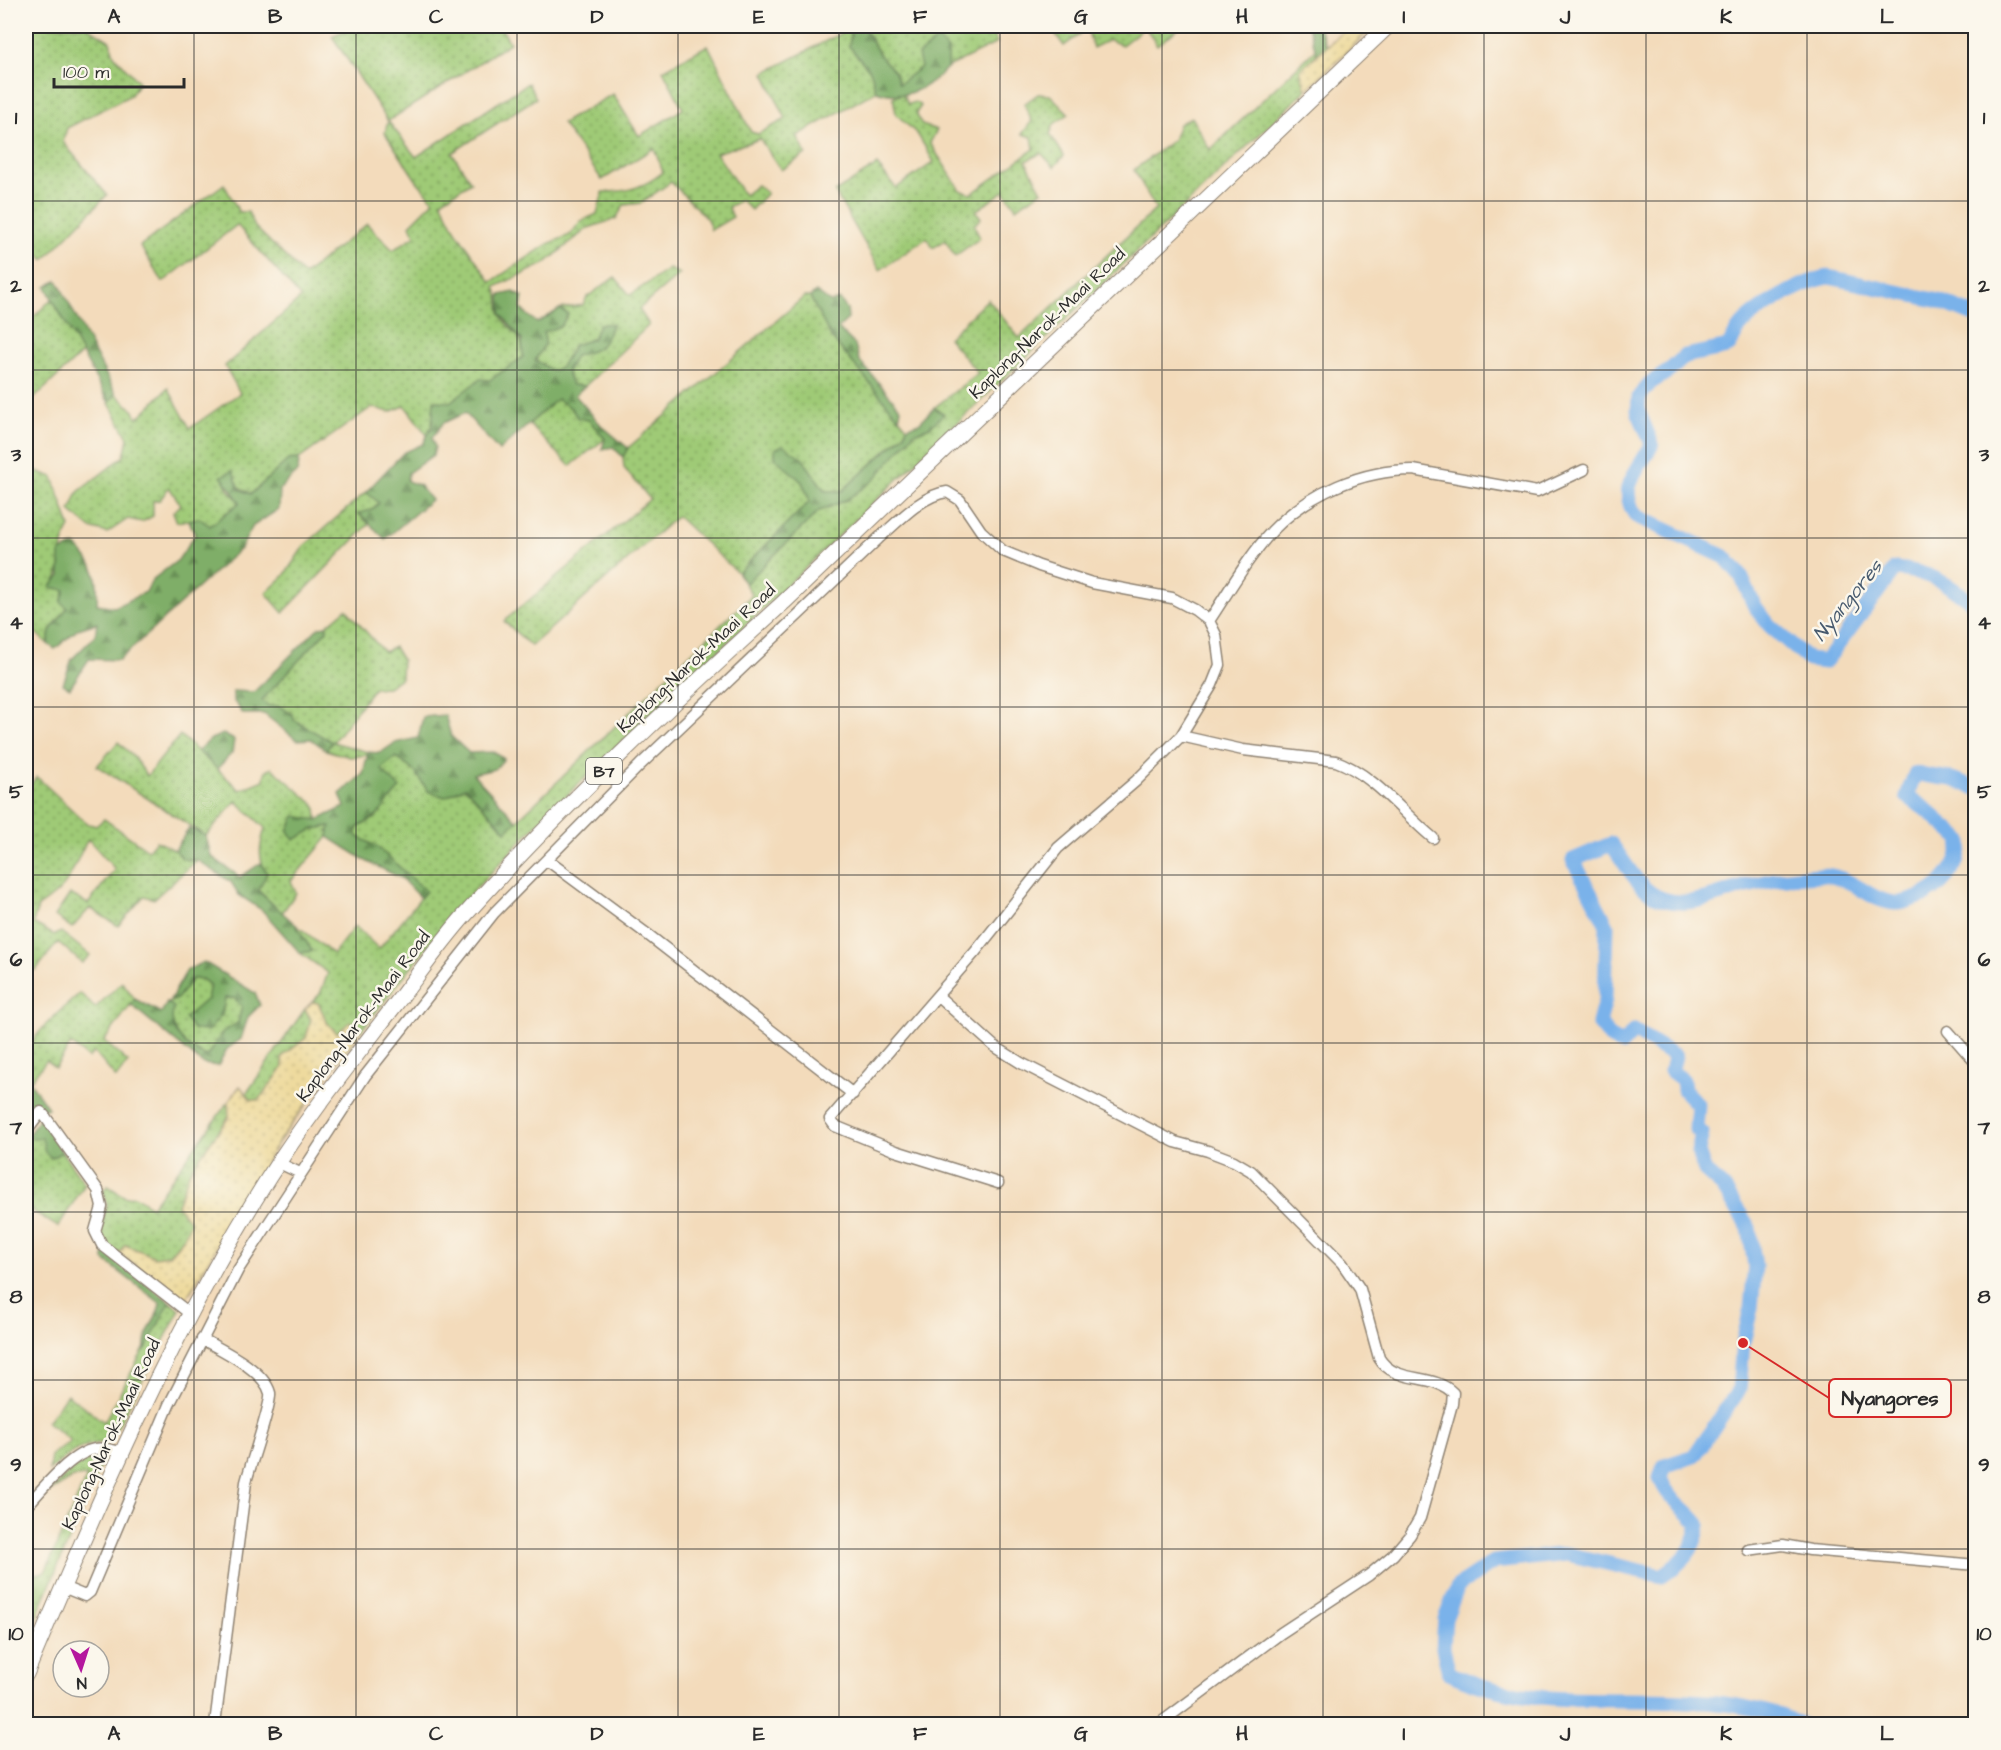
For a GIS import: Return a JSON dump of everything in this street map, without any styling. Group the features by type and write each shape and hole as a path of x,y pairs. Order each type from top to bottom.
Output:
{"highway":[{"name":"Kaplong-Narok-Maai Road","path":"26,1674 63,1587 189,1313 279,1162 463,917 604,772 1388,26"}],"street":[{"path":"1209,621 1273,530 1299,508 1347,483 1394,470 1413,470 1537,492 1584,470"},
{"path":"63,1587 85,1596 92,1589 169,1405 248,1252 365,1076 494,913 640,765 879,538 904,516 942,493 948,492 960,500 981,531 1003,550 1039,566 1092,583 1172,598 1209,621 1216,635 1220,665 1212,686 1181,736 1136,781 1058,848 938,996 830,1119 835,1126 896,1151 998,1183"},
{"path":"1181,736 1243,750 1336,761 1351,766 1390,797 1433,838"},
{"path":"547,860 617,910 853,1094"},
{"path":"938,996 994,1046 1021,1063 1175,1142 1208,1151 1234,1161 1251,1171 1342,1263 1360,1289 1379,1358 1385,1368 1441,1385 1453,1393 1426,1501 1410,1535 1393,1555 1369,1575 1281,1633 1158,1725"},
{"path":"391,1010 407,1024"},
{"path":"1948,1031 1976,1063"},
{"path":"26,1132 38,1115 41,1113 44,1115 98,1190 102,1207 95,1231 102,1245 189,1313"},
{"path":"279,1162 300,1173"},
{"path":"202,1339 258,1374 269,1392 270,1401 255,1445 246,1482 215,1725"},
{"path":"26,1507 56,1474 88,1451 104,1449 124,1453"},
{"path":"1748,1550 1784,1545 1976,1565"}],"green space":[{"path":"26,26 86,26 110,41 114,55 139,82 131,95 67,128 63,142 107,195 44,260 26,241"},
{"path":"355,26 500,26 510,43 388,121 332,36"},
{"path":"850,26 858,26 852,28 849,46 871,72 876,91 797,136 806,154 781,170 760,139 716,153 744,195 757,185 767,193 751,210 741,200 728,207 733,217 711,230 707,219 671,182 641,203 624,205 616,219 588,228 544,264 495,287 501,315 521,341 523,357 490,380 480,380 450,402 434,401 432,426 427,435 405,406 389,412 372,407 299,459 288,460 251,494 222,477 229,491 240,502 210,526 199,518 177,522 173,512 181,505 169,487 160,500 153,501 153,516 142,522 128,519 107,533 90,528 70,511 78,492 124,456 128,438 109,403 116,394 134,411 137,419 168,388 190,428 240,393 225,366 301,298 237,225 163,282 140,246 224,184 239,212 248,212 255,227 304,275 367,224 393,250 415,236 410,225 434,201 416,180 385,133 388,121 416,157 528,83 536,98 452,153 471,182 441,201 456,231 491,282 548,244 570,235 581,221 597,214 603,192 635,188 663,172 654,148 602,180 562,123 613,94 639,136 683,109 663,70 708,45 751,132 758,134 786,119 764,73 851,28"},
{"path":"863,26 988,26 997,43 948,67 948,50 938,40 921,67 899,84 895,72 881,57"},
{"path":"863,26 881,57 895,72 899,84 921,67 918,55 938,39 948,50 948,67 924,87 906,94 887,94 876,91 871,72 849,46 852,28"},
{"path":"1060,26 1080,26 1080,34 1064,46 1056,35"},
{"path":"1095,26 1182,26 1157,45 1145,27 1122,45 1109,40 1093,48 1088,31"},
{"path":"1308,26 1318,26 1327,47 1317,54"},
{"path":"1316,49 1317,54 1301,70 1306,90 537,824 455,911 361,1031 351,1022 338,1034 328,1024 318,1003 312,1002 320,994 328,973 300,953 312,951 295,924 333,954 355,926 379,949 426,891 377,847 356,836 357,828 377,817 381,768 396,757 415,772 428,791 445,797 465,787 506,831 752,595 745,584 819,511 846,500 914,433 930,427 943,413 934,408 978,373 948,338 988,299 1019,338 1156,209 1134,170 1173,140 1179,124 1191,117 1210,150"},
{"path":"903,94 908,104 915,102 921,106 916,113 922,125 937,130 930,143 960,190 971,194 1034,149 1032,137 1022,134 1032,121 1024,104 1038,94 1050,95 1069,114 1054,124 1050,134 1064,156 1054,167 1041,153 1026,161 1042,191 1016,208 1004,191 976,211 981,218 974,225 980,238 955,256 945,240 933,248 927,238 880,270 835,192 877,165 896,188 934,162 918,135 896,114 893,97"},
{"path":"669,269 680,274 639,309 649,325 585,386 572,385 567,372 575,356 594,349 603,342 612,324 593,339 574,345 561,367 552,371 535,361 545,344 544,331 561,326 568,314 560,309 583,305 587,297 615,277 630,295"},
{"path":"57,280 116,394 109,403 46,287"},
{"path":"514,292 523,297 521,309 537,323 560,309 568,314 561,326 544,332 545,344 535,360 552,371 561,367 574,345 593,339 599,324 612,324 603,344 595,350 575,356 567,372 572,385 585,386 575,395 601,425 628,448 623,457 613,447 602,449 605,439 589,420 578,418 571,408 557,399 499,451 465,413 443,423 432,438 435,447 433,455 408,473 407,481 419,485 431,500 385,539 359,513 372,510 379,503 366,492 403,453 423,444 432,426 434,401 450,402 480,379 490,380 523,357 522,340 501,314 500,295"},
{"path":"816,292 830,302 840,300 847,309 848,319 838,328 855,345 859,360 901,409 899,418 831,337 810,297"},
{"path":"804,297 810,297 831,337 907,427 905,433 842,491 825,491 802,458 776,458 802,482 810,501 738,573 677,516 531,646 504,621 650,499 624,468 623,457 628,448"},
{"path":"52,299 82,353 26,406 26,324"},
{"path":"557,399 571,408 578,418 589,420 605,439 570,466 529,424"},
{"path":"934,408 944,414 930,427 914,433 874,480 846,500 819,511 745,584 738,573 810,501 802,482 775,458 775,449 783,445 802,458 825,491 842,491 905,434 907,427 919,423"},
{"path":"299,459 298,471 280,489 279,509 253,526 241,548 119,660 89,659 70,688 63,684 72,659 95,636 97,623 78,629 55,649 48,644 50,631 67,608 61,602 65,590 50,587 60,576 60,552 75,545 87,558 94,571 97,604 115,607 146,592 152,580 178,560 195,535 189,520 199,518 210,526 240,502 221,476 233,471 239,489 251,494 288,460"},
{"path":"34,470 53,477 70,527 63,543 59,573 51,587 65,590 68,608 50,631 48,644 26,624 26,480"},
{"path":"366,492 379,502 372,510 359,514 369,524 283,613 266,593 284,576 304,546"},
{"path":"346,609 384,652 394,647 402,660 401,678 388,687 374,688 333,742 368,752 367,755 350,757 326,750 332,742 268,706 262,700 327,630 326,626"},
{"path":"326,626 327,630 262,700 268,706 279,706 292,714 294,720 332,742 326,750 311,739 297,740 264,714 243,714 233,700 233,691 254,692 319,627"},
{"path":"445,715 451,736 469,753 494,752 504,759 495,769 473,774 517,821 506,831 465,787 445,797 428,791 415,772 396,757 381,769 400,788 376,817 357,828 357,836 377,847 426,891 420,898 401,878 366,861 328,837 330,826 314,829 294,840 288,831 295,816 317,820 345,807 340,794 363,774 368,752 380,753 395,743 418,738 423,717"},
{"path":"223,734 234,740 232,753 217,769 198,751 211,739"},
{"path":"180,735 240,790 264,780 265,771 272,768 316,806 317,820 288,831 294,839 314,829 331,826 328,837 291,881 296,893 282,913 258,890 267,873 260,851 265,828 236,801 206,836 97,766 118,742 134,757 147,776"},
{"path":"37,777 86,823 96,826 104,819 148,850 156,841 175,850 183,859 197,860 154,899 144,896 118,926 90,908 72,928 55,916 70,894 88,904 115,869 88,839 65,884 38,907 33,923 54,935 61,932 90,955 82,963 58,942 36,970 26,969 26,804 27,788"},
{"path":"189,828 206,836 211,856 240,877 261,863 267,873 258,891 295,924 312,951 300,953 262,910 239,895 231,882 197,860 183,859 175,850"},
{"path":"204,962 255,993 260,1005 248,1017 241,1039 227,1049 218,1066 203,1064 131,1005 135,999 161,1013 167,1003 174,1007 173,1023 180,1038 192,1049 207,1056 223,1032 238,1023 242,1006 234,998 225,998 222,1015 208,1031 194,1030 185,1018 207,999 210,985 202,979 192,979 176,1000 170,1000 187,970"},
{"path":"192,979 202,979 210,986 207,999 222,1015 225,998 234,998 242,1006 238,1023 223,1032 207,1056 192,1048 180,1037 173,1023 173,1007 167,1003 176,1000"},
{"path":"122,982 135,999 104,1041 128,1062 116,1078 94,1052 88,1058 71,1044 55,1068 47,1060 29,1082 25,1069 26,1057 31,1044 49,1021 80,993 95,1008"},
{"path":"305,1009 311,1019 306,1038 282,1057 283,1068 259,1100 251,1100 246,1094"},
{"path":"26,1076 48,1108 34,1112 26,1098"},
{"path":"228,1102 229,1117 191,1169 177,1205 192,1222 183,1239 169,1255 155,1257 125,1245 119,1254 104,1243 99,1233 107,1205 103,1190 108,1186 125,1197 135,1196 151,1207"},
{"path":"39,1119 45,1121 62,1152 51,1158 45,1152 42,1138 26,1138"},
{"path":"34,1136 43,1138 45,1152 51,1158 62,1152 85,1184 58,1227 26,1207 26,1138"},
{"path":"104,1251 170,1302 145,1350 146,1338 160,1303 104,1260"},
{"path":"170,1302 180,1310 109,1443 91,1444 84,1447 69,1455 49,1471 51,1455 71,1441 47,1422 67,1394 104,1422"},
{"path":"105,1456 26,1641 26,1595 34,1574 45,1572 87,1476 74,1477 46,1494 80,1465"}],"sand":[{"path":"1349,26 1373,27 1306,90 1300,70"},
{"path":"312,1002 318,1003 328,1024 337,1033 351,1021 361,1031 279,1141 185,1301 119,1254 125,1245 155,1257 169,1255 183,1239 191,1222 177,1205 191,1169 229,1117 228,1102 240,1086 251,1100 259,1100 283,1068 282,1057 306,1038 311,1019 305,1009"}],"waterway":[{"name":"Nyangores","path":"1976,316 1939,301 1829,277 1795,289 1747,320 1738,329 1728,347 1685,356 1669,371 1650,383 1639,397 1638,411 1652,444 1632,478 1628,496 1636,516 1725,557 1741,576 1754,605 1769,625 1809,660 1825,662 1895,569 1907,570 1938,580 1976,605"},
{"name":"Nyangores","path":"1801,1724 1759,1710 1715,1703 1670,1700 1579,1700 1535,1696 1491,1688 1449,1673 1443,1648 1445,1619 1458,1586 1494,1562 1567,1554 1662,1576 1677,1565 1691,1549 1699,1525 1668,1493 1660,1478 1664,1466 1694,1456 1739,1390 1743,1343 1751,1308 1755,1266 1749,1228 1723,1187 1705,1171 1698,1152 1702,1133 1696,1129 1698,1105 1684,1090 1683,1080 1671,1071 1675,1056 1634,1031 1622,1044 1611,1038 1599,1023 1605,1000 1607,925 1573,860 1611,844 1640,884 1654,895 1674,902 1706,899 1765,882 1819,875 1841,879 1876,898 1900,903 1926,894 1941,883 1953,867 1960,849 1961,840 1907,796 1915,774 1952,779 1976,788"}],"place":[{"name":"Nyangores","path":"1743,1343"}]}
